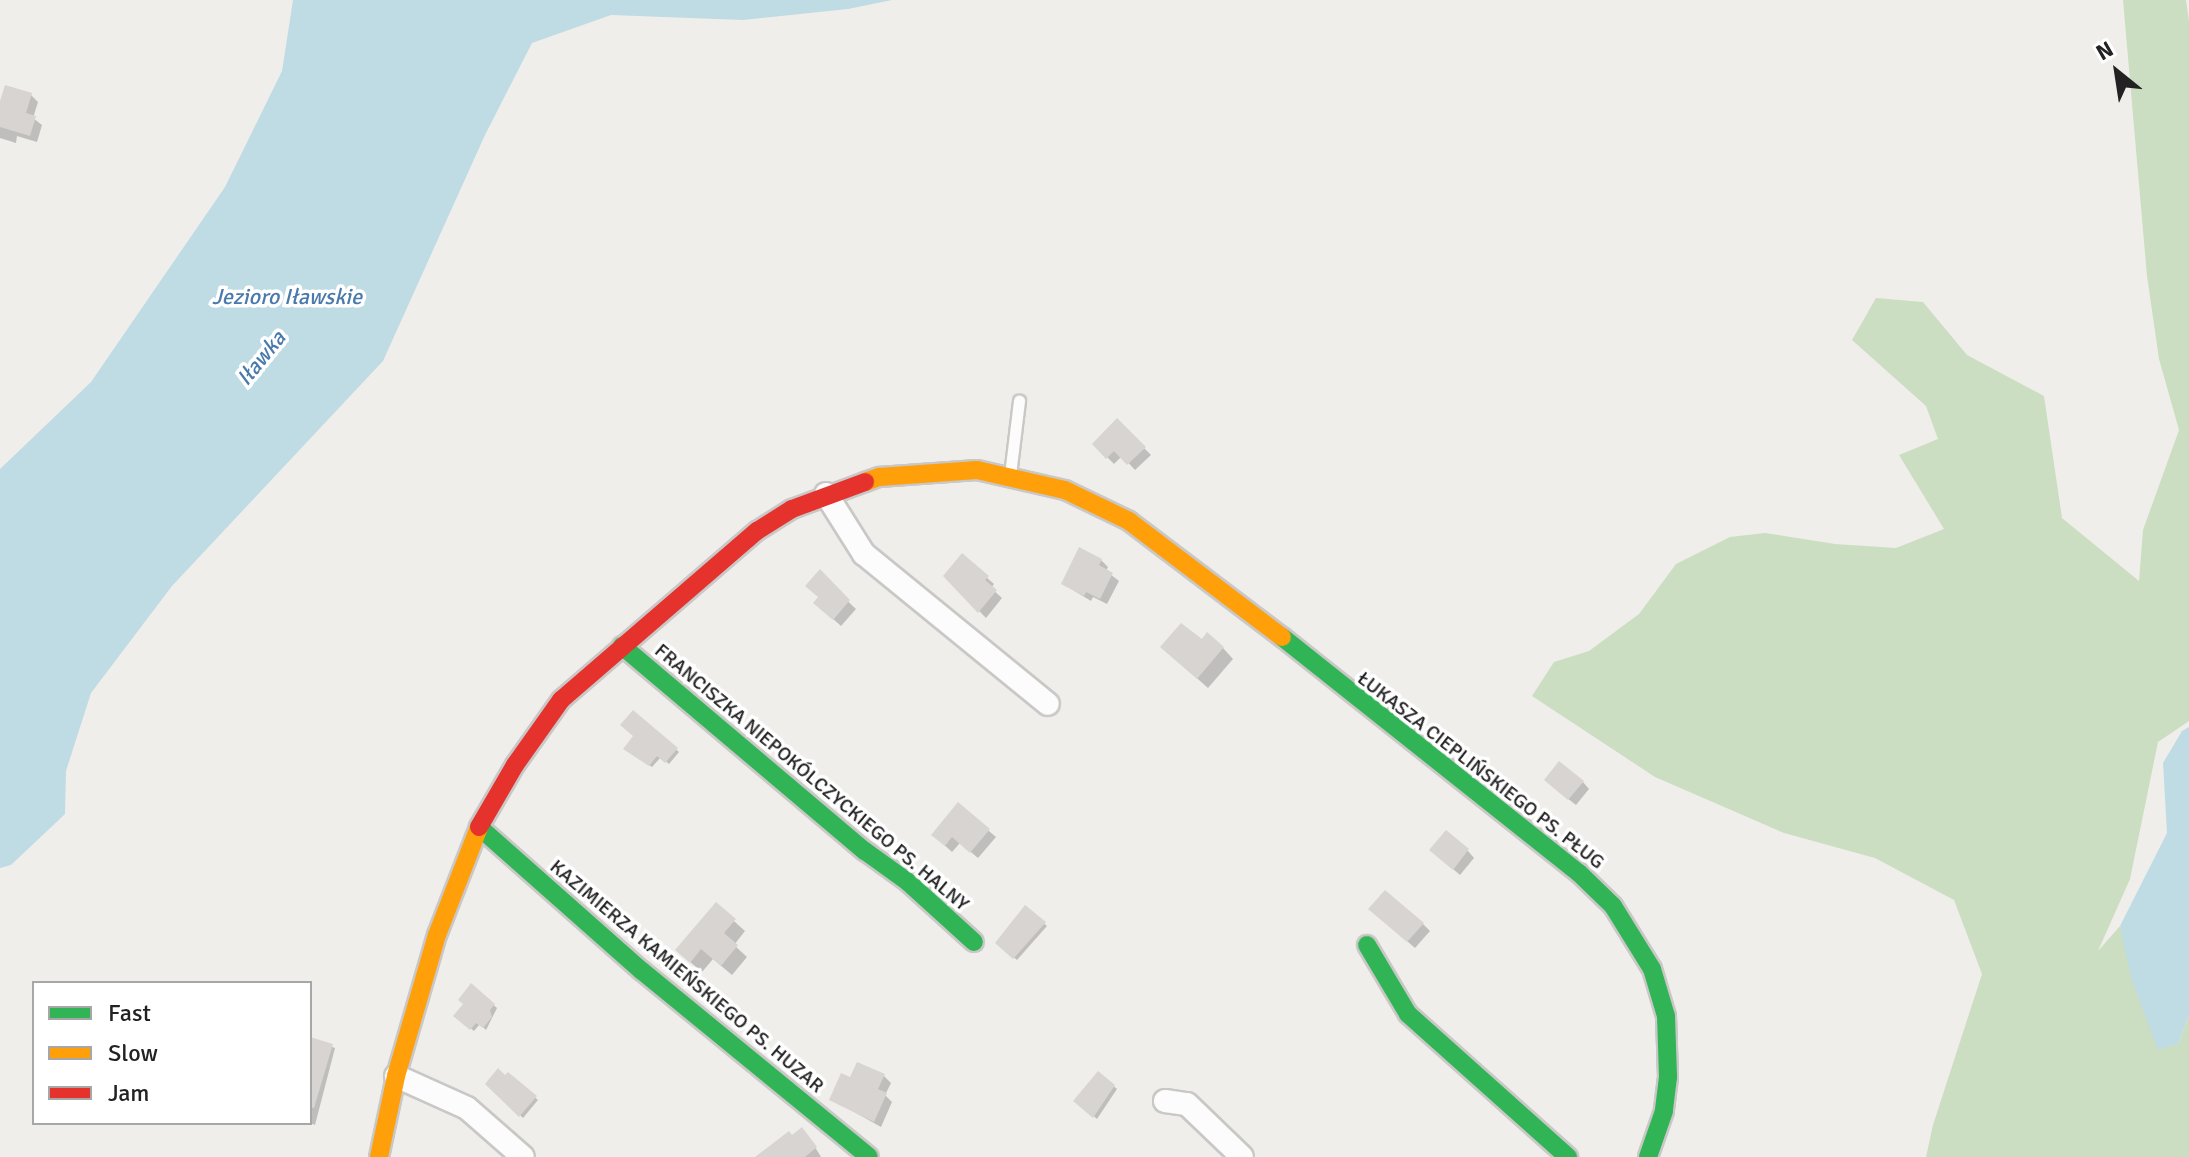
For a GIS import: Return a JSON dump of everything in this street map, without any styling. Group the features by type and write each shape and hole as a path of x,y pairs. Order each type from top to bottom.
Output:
{"street":[{"name":"ŁUKASZA CIEPLIŃSKIEGO PS. PŁUG","path":"379,1157 396,1076 437,935 479,827 515,765 561,700 757,531 826,494 879,477 977,470 1010,475 1065,490 1129,521 1182,558 1298,654 1579,873 1613,906 1652,969 1666,1016 1668,1077 1664,1111 1648,1157"},
{"path":"826,494 864,554 1048,704"},
{"name":"FRANCISZKA NIEPOKÓLCZYCKIEGO PS. HALNY","path":"622,646 865,851 908,882 974,942"},
{"name":"KAZIMIERZA KAMIEŃSKIEGO PS. HUZAR","path":"479,827 642,971 869,1157"},
{"path":"1367,945 1408,1014 1568,1157"},
{"path":"396,1076 467,1108 523,1157"},
{"path":"1165,1101 1187,1104 1242,1157"}],"lane":[{"path":"1010,475 1019,401"}],"green space":[{"path":"2123,0 2186,0 2189,21 2189,721 2158,742 2130,879 2098,951 2120,926 2158,1049 2178,1044 2189,1015 2189,1157 1926,1157 1933,1125 1982,974 1954,900 1875,858 1784,833 1655,777 1532,696 1554,662 1589,651 1639,614 1676,564 1730,537 1765,533 1835,544 1896,548 1944,529 1899,455 1938,439 1926,406 1852,340 1876,298 1923,302 1967,355 2044,396 2062,518 2139,581 2143,530 2179,430 2159,359 2147,276"}],"water":[{"name":"Jezioro Iławskie","path":"293,0 892,0 848,9 743,20 611,15 532,43 485,135 383,361 172,586 91,693 66,771 65,814 11,865 0,868 0,469 91,382 225,187 282,71"},
{"path":"2189,727 2189,1015 2178,1044 2158,1050 2131,978 2120,926 2167,833 2163,763 2182,731"}],"building":[{"path":"5,85 32,93 26,113 36,116 30,136 0,127 0,101"},
{"path":"1117,418 1146,447 1127,465 1114,451 1106,459 1092,444"},
{"path":"1079,547 1102,559 1099,565 1113,573 1100,599 1086,592 1084,596 1061,584"},
{"path":"962,553 989,576 985,580 997,590 978,613 943,576"},
{"path":"820,569 850,600 833,620 813,603 818,597 805,586"},
{"path":"1181,623 1202,639 1207,632 1224,647 1197,679 1160,647"},
{"path":"633,710 678,748 665,763 657,756 649,766 623,749 633,736 620,725"},
{"path":"1559,761 1584,781 1568,800 1544,780"},
{"path":"958,802 990,829 970,853 952,837 945,846 931,835"},
{"path":"1446,830 1469,849 1453,870 1429,850"},
{"path":"1385,890 1424,923 1407,942 1368,909"},
{"path":"716,902 736,919 724,933 738,945 721,966 701,949 690,963 675,950"},
{"path":"1025,905 1046,922 1013,959 995,943"},
{"path":"471,983 495,1004 490,1010 492,1017 483,1028 476,1023 470,1030 453,1016 463,1004 458,1000"},
{"path":"312,1038 333,1044 312,1108"},
{"path":"857,1062 885,1074 878,1089 887,1093 874,1122 829,1100 841,1073 850,1077"},
{"path":"498,1068 505,1075 508,1072 537,1096 519,1117 485,1084"},
{"path":"1098,1071 1115,1085 1093,1118 1073,1101"},
{"path":"802,1127 817,1147 805,1157 755,1157 789,1131 792,1135"}],"traffic: fast":[{"path":"1282,637 1579,873 1613,906 1652,969 1666,1016 1668,1077 1664,1111 1648,1157"},
{"path":"622,646 865,851 908,882 974,942"},
{"path":"479,827 642,971 869,1157"},
{"path":"1367,945 1408,1014 1568,1157"}],"traffic: slow":[{"path":"865,482 879,477 977,470 1065,490 1129,521 1282,637"},
{"path":"379,1157 396,1076 437,935 479,827"}],"traffic: jam":[{"path":"479,827 515,765 561,700 757,531 792,509 865,482"}],"water label":[{"name":"Iławka","path":"261,358"}]}
